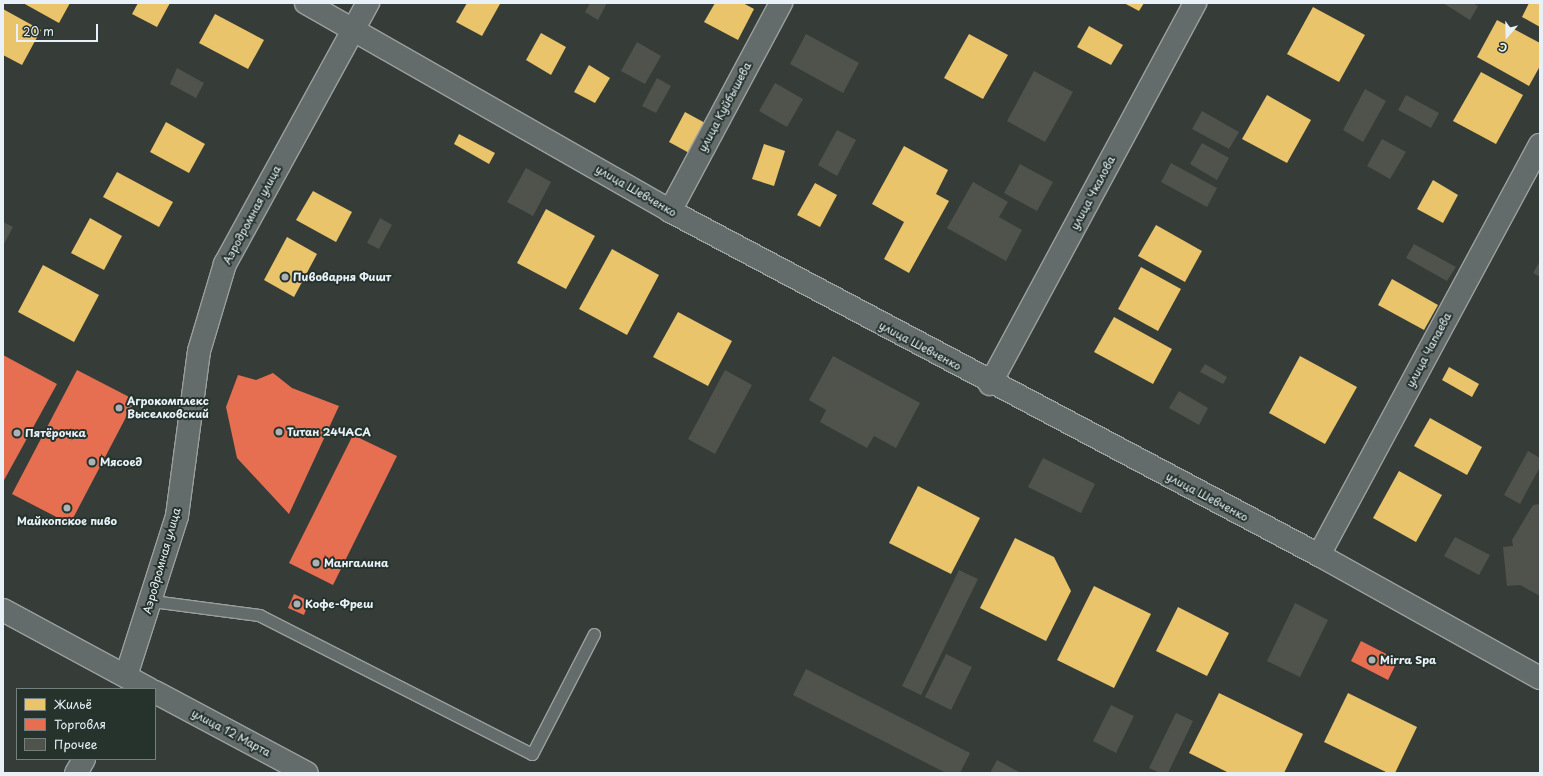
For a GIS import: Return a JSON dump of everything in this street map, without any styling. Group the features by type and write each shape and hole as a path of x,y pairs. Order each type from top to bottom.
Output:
{"street":[{"name":"улица Шевченко","path":"306,3 354,29 670,211 990,384 1319,555 1540,678"},
{"name":"Аэродромная улица","path":"122,683 152,601 177,516 199,351 225,264 368,3"},
{"name":"улица Куйбышева","path":"670,211 781,3"},
{"name":"улица Чкалова","path":"990,384 1195,3"},
{"name":"улица Чапаева","path":"1319,555 1540,145"},
{"path":"3,610 122,683 144,688"},
{"name":"улица 12 Марта","path":"156,693 308,773"},
{"path":"76,773 83,760"}],"lane":[{"path":"152,601 259,615 532,754 594,634"}],"building: Жильё":[{"path":"23,3 70,3 59,23"},
{"path":"138,3 170,3 157,27 132,14"},
{"path":"467,3 500,4 482,36 456,22"},
{"path":"715,3 743,3 754,9 738,40 704,22"},
{"path":"1124,3 1144,3 1139,11"},
{"path":"1529,3 1540,3 1540,27 1522,17"},
{"path":"1313,7 1365,35 1339,82 1287,54"},
{"path":"3,9 41,30 22,65 3,55"},
{"path":"215,14 264,40 248,69 199,43"},
{"path":"1497,20 1540,43 1540,66 1529,86 1477,57"},
{"path":"1089,26 1123,45 1111,65 1077,47"},
{"path":"541,33 566,47 551,75 526,60"},
{"path":"969,34 1008,55 983,99 944,78"},
{"path":"589,65 610,78 595,103 574,92"},
{"path":"1481,72 1523,95 1496,144 1453,121"},
{"path":"1267,95 1311,120 1287,163 1242,139"},
{"path":"685,112 707,124 691,154 669,142"},
{"path":"166,122 205,144 189,173 150,152"},
{"path":"459,134 495,153 489,164 454,144"},
{"path":"764,144 785,151 774,186 752,179"},
{"path":"904,146 948,170 936,194 949,201 909,273 884,259 904,222 872,204"},
{"path":"117,172 173,202 159,227 103,197"},
{"path":"1433,180 1458,195 1443,223 1417,209"},
{"path":"815,183 837,195 820,227 797,215"},
{"path":"313,191 352,212 336,242 296,220"},
{"path":"546,209 595,236 566,289 517,263"},
{"path":"90,218 122,236 104,270 71,253"},
{"path":"1156,225 1202,251 1185,282 1138,256"},
{"path":"287,237 317,254 294,297 264,280"},
{"path":"612,249 659,275 627,335 579,309"},
{"path":"43,265 99,295 74,342 18,312"},
{"path":"1141,267 1181,289 1158,331 1118,309"},
{"path":"1392,279 1438,305 1424,330 1378,305"},
{"path":"678,312 732,341 708,386 653,357"},
{"path":"1114,317 1172,349 1153,384 1094,352"},
{"path":"1300,356 1357,387 1325,444 1269,413"},
{"path":"1449,367 1479,384 1472,397 1442,380"},
{"path":"1430,418 1482,447 1467,475 1414,446"},
{"path":"1399,471 1442,495 1416,542 1373,518"},
{"path":"918,486 980,518 951,574 889,543"},
{"path":"1015,538 1054,557 1071,591 1046,641 980,608"},
{"path":"1094,586 1151,614 1114,688 1057,660"},
{"path":"1178,607 1229,633 1207,676 1156,651"},
{"path":"1219,693 1303,734 1284,773 1229,773 1189,753"},
{"path":"1348,693 1417,727 1395,773 1388,773 1324,742"}],"building: Торговля":[{"name":"Пятёрочка","path":"3,355 57,384 3,482"},
{"path":"77,370 135,400 70,524 12,494"},
{"name":"Титан 24ЧАСА","path":"273,373 292,388 339,406 289,514 237,458 226,407 238,375 256,380"},
{"path":"353,435 397,456 333,585 289,563"},
{"path":"294,594 309,601 304,615 288,608"},
{"path":"1361,641 1398,660 1388,680 1351,661"}],"building: Прочее":[{"path":"590,3 607,3 598,20 585,12"},
{"path":"1443,3 1473,3 1478,6 1470,20"},
{"path":"806,34 859,63 843,93 790,64"},
{"path":"637,42 661,56 645,84 621,71"},
{"path":"177,68 204,83 196,98 170,84"},
{"path":"1034,71 1073,92 1045,142 1007,121"},
{"path":"657,78 671,86 656,113 642,106"},
{"path":"775,83 803,99 787,127 759,111"},
{"path":"1365,89 1386,101 1363,142 1343,130"},
{"path":"1406,95 1439,113 1431,128 1398,110"},
{"path":"1202,111 1239,132 1229,149 1192,129"},
{"path":"837,130 856,140 837,176 818,165"},
{"path":"1382,139 1406,152 1390,179 1367,166"},
{"path":"1202,143 1229,158 1217,180 1190,164"},
{"path":"1171,163 1217,188 1207,207 1161,182"},
{"path":"1020,164 1053,182 1037,211 1004,193"},
{"path":"526,168 551,182 533,216 507,202"},
{"path":"973,182 1008,202 999,217 1022,230 1006,261 947,228"},
{"path":"380,218 392,225 379,249 367,243"},
{"path":"3,222 13,227 3,246"},
{"path":"1414,244 1456,267 1447,281 1406,258"},
{"path":"1540,261 1540,277 1533,273"},
{"path":"833,356 920,403 896,448 874,436 867,448 820,422 826,410 809,400"},
{"path":"1205,364 1227,377 1223,384 1200,372"},
{"path":"725,370 752,385 715,454 688,439"},
{"path":"1179,391 1208,408 1199,425 1169,408"},
{"path":"1528,451 1540,458 1540,467 1520,504 1504,495"},
{"path":"1043,458 1095,484 1081,513 1028,487"},
{"path":"1540,504 1540,596 1520,585 1507,586 1503,547 1513,546 1512,540 1533,505"},
{"path":"1455,537 1490,555 1479,575 1444,556"},
{"path":"959,570 978,579 921,695 902,686"},
{"path":"1295,603 1328,620 1300,677 1267,661"},
{"path":"946,654 972,667 951,710 925,697"},
{"path":"806,669 970,753 960,773 946,773 793,695"},
{"path":"1111,705 1134,716 1116,753 1093,741"},
{"path":"1176,713 1193,721 1168,773 1160,773 1149,768"},
{"path":"997,760 1021,773 990,773"}],"place":[{"name":"Пивоварня Фишт","path":"285,277"},
{"name":"Агрокомплекс Выселковский","path":"119,408"},
{"name":"Титан 24ЧАСА","path":"279,432"},
{"name":"Пятёрочка","path":"17,433"},
{"name":"Мясоед","path":"92,462"},
{"name":"Майкопское пиво","path":"67,508"},
{"name":"Мангалина","path":"316,563"},
{"name":"Кофе-Фреш","path":"297,604"},
{"name":"Mirra Spa","path":"1372,660"}]}
